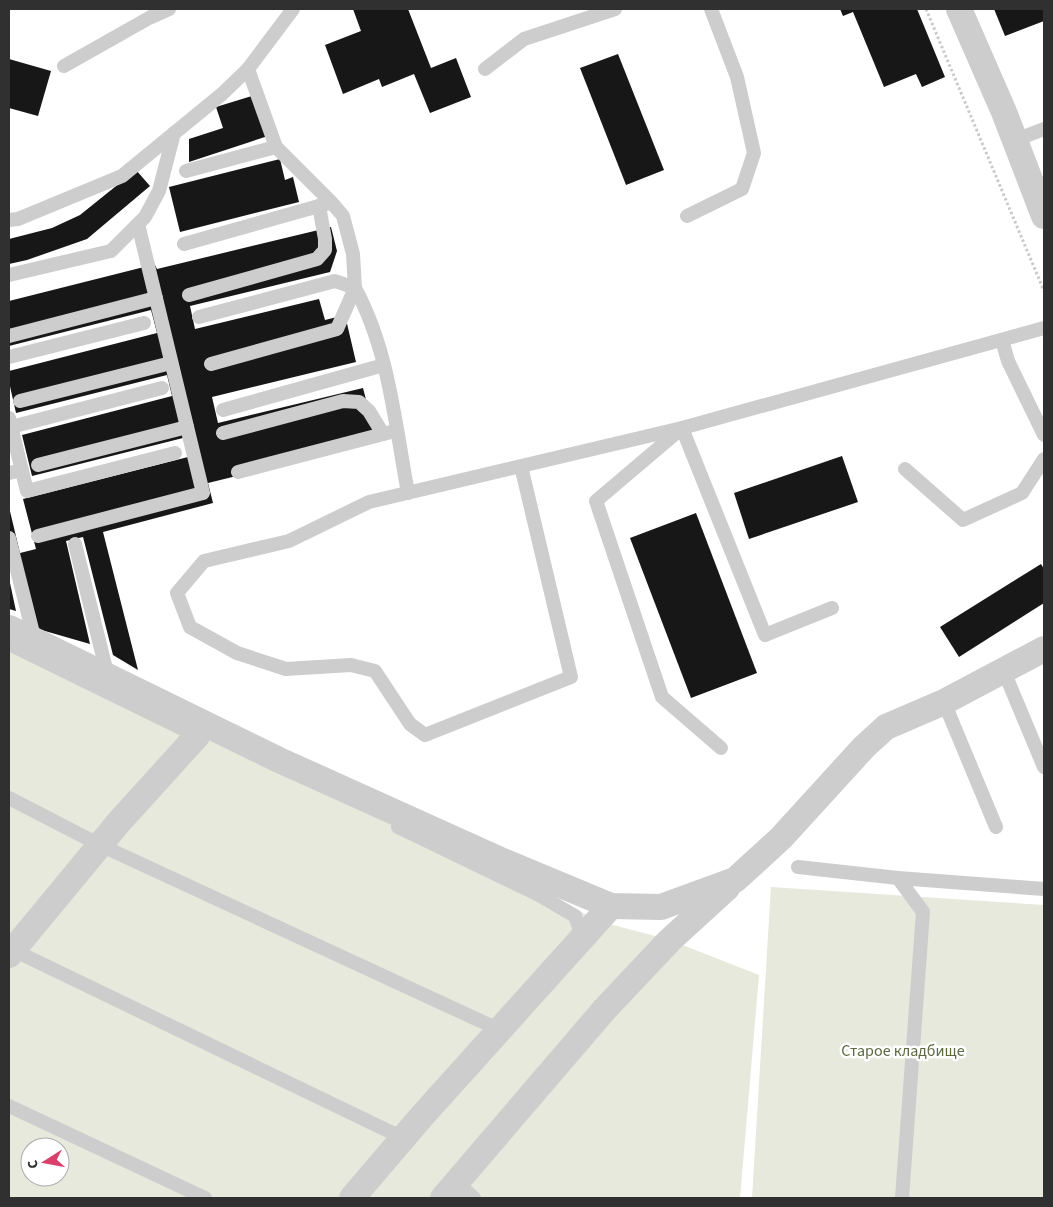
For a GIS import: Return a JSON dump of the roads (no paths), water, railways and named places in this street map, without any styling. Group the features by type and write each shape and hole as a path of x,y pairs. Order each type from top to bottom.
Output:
{"street":[{"path":"958,9 1044,216"},
{"path":"9,628 108,678 288,764 502,861 611,906 661,907 735,880"},
{"path":"458,1193 604,1010 670,940 781,838 864,747 886,727 944,702 1044,648"},
{"path":"10,951 100,844 196,736"},
{"path":"352,1198 403,1138 611,906"}],"lane":[{"path":"64,66 149,18 169,9"},
{"path":"9,220 18,219 122,176 222,94 248,69 293,9"},
{"path":"485,69 524,39 615,9"},
{"path":"687,216 742,189 754,153 737,77 711,9"},
{"path":"248,69 276,147 326,204 343,216 353,254 355,288 367,310 384,365 390,433 408,493"},
{"path":"1014,140 1044,128"},
{"path":"9,275 111,251 145,217 159,191 174,133"},
{"path":"186,171 276,147"},
{"path":"184,244 326,204"},
{"path":"189,295 306,264 317,259 325,250 326,204"},
{"path":"38,536 203,493 138,224"},
{"path":"199,317 335,281 355,288"},
{"path":"211,364 337,329 355,288"},
{"path":"9,336 156,298"},
{"path":"9,357 144,323"},
{"path":"521,466 571,677 425,736 410,724 375,671 351,665 286,669 237,653 190,627 177,593 204,562 289,541 370,502 521,466 682,428 1044,328"},
{"path":"1002,340 1008,361 1044,435"},
{"path":"20,401 171,363"},
{"path":"223,410 384,365"},
{"path":"162,388 10,423 15,472 27,490 175,454"},
{"path":"223,433 344,402 359,402 390,433"},
{"path":"38,464 187,427"},
{"path":"682,428 765,635 832,608"},
{"path":"682,428 596,501 662,697 721,748"},
{"path":"238,472 390,433"},
{"path":"905,469 963,520 1022,493 1044,459"},
{"path":"9,538 35,641"},
{"path":"75,544 108,678"},
{"path":"9,644 196,736 216,739 539,895 575,916 583,938"},
{"path":"1003,669 1044,767"},
{"path":"944,702 996,827"},
{"path":"9,798 100,844 500,1030"},
{"path":"798,867 898,878 1044,889"},
{"path":"898,878 923,912 902,1198"},
{"path":"10,951 403,1138"},
{"path":"9,1106 205,1198"}],"park label":[{"name":"Старое кладбище","path":"903,1051"}]}
